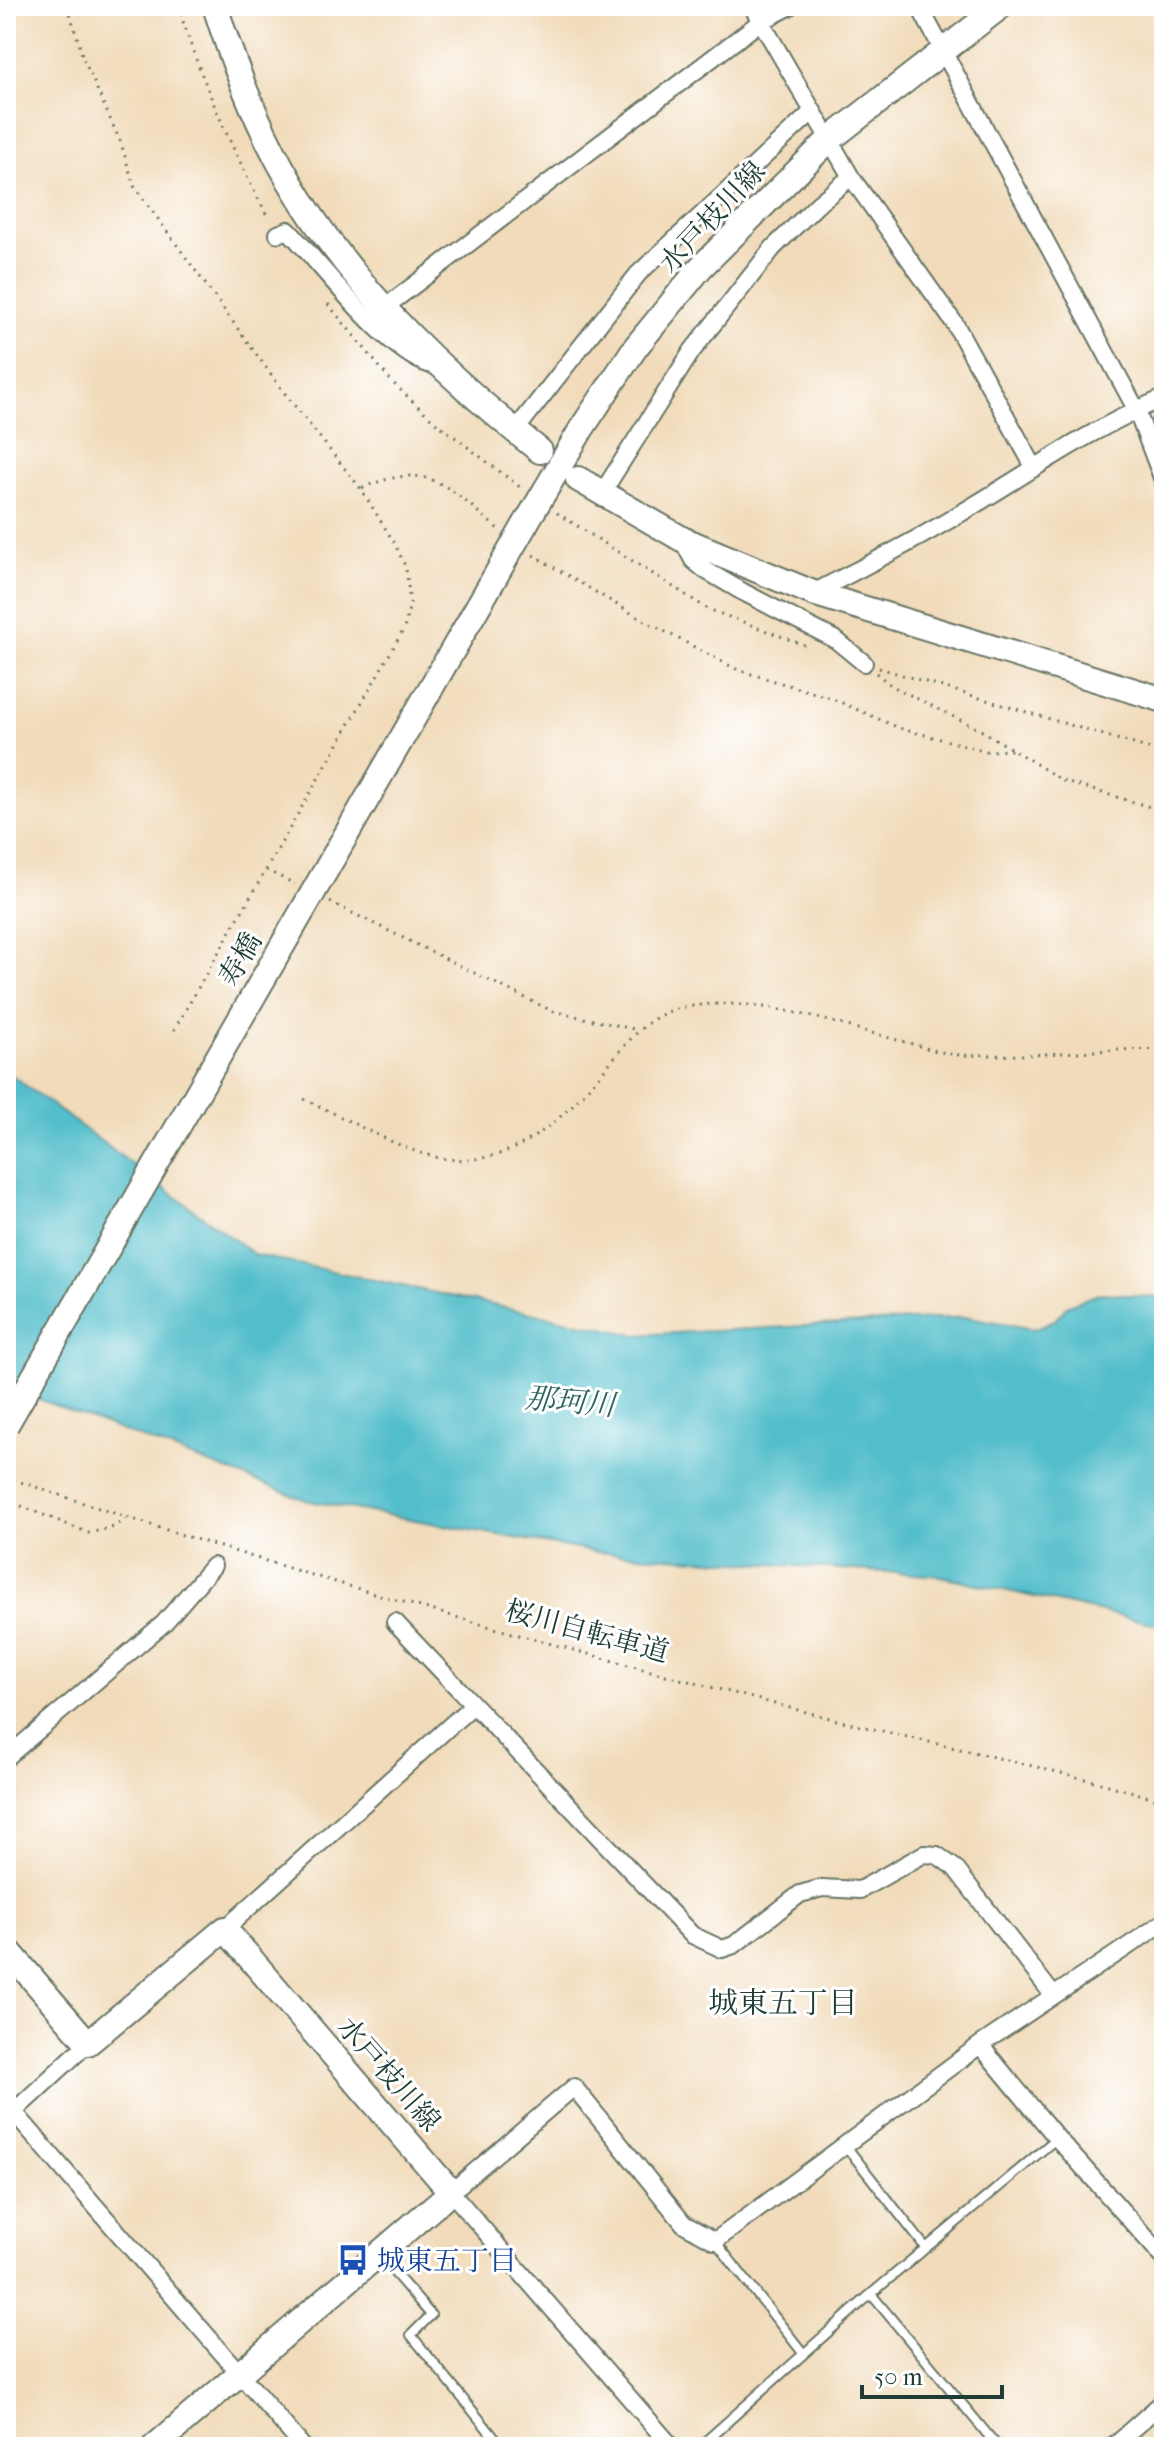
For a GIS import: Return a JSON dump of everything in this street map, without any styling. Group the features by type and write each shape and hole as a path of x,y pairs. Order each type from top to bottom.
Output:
{"main road":[{"path":"215,6 245,94 301,201 384,308 540,451"},
{"name":"水戸枝川線","path":"519,536 582,428 635,348 701,267 829,140 1001,6"},
{"path":"578,479 682,539 813,593 1164,700"},
{"name":"寿橋","path":"6,1425 519,536"},
{"path":"6,1948 88,2043 225,1929"},
{"name":"水戸枝川線","path":"225,1929 451,2192"},
{"path":"154,2447 451,2192"}],"street":[{"path":"752,6 851,177 955,324 1034,467"},
{"path":"384,308 760,22 791,6"},
{"path":"919,6 1136,409 1164,483"},
{"path":"515,431 638,274 812,112"},
{"path":"602,493 692,351 755,271 791,230 851,177"},
{"path":"278,234 288,230 383,333 405,352 427,365 446,368"},
{"path":"813,593 945,523 1034,467 1136,409 1164,398"},
{"path":"682,539 693,560 705,570 836,640 864,663"},
{"path":"6,1758 164,1623 213,1566"},
{"path":"395,1622 692,1935 722,1949 734,1945 800,1894 822,1888 860,1890 924,1854 937,1855 955,1868 1053,1995"},
{"path":"225,1929 472,1706"},
{"path":"672,2447 451,2192 574,2087 684,2224 715,2241 980,2045 1164,1922"},
{"path":"88,2043 10,2116 303,2447"},
{"path":"980,2045 1057,2138 1164,2258"},
{"path":"1112,2447 1164,2401"}],"lane":[{"path":"699,2447 871,2294 1057,2138"},
{"path":"845,2145 926,2248"},
{"path":"715,2241 803,2353"},
{"path":"379,2254 431,2315 411,2335 502,2447"},
{"path":"871,2294 998,2447"}],"path":[{"path":"68,6 83,58 121,143 134,186 286,395 361,489 406,568 410,604 404,629 174,1030"},
{"path":"361,489 382,479 407,475 430,477 643,620 738,670 831,698 899,728 986,751 1013,750"},
{"path":"864,663 892,686 1013,750 1065,782 1164,811"},
{"path":"266,870 294,884"},
{"path":"323,898 552,1011 638,1030"},
{"path":"304,1099 416,1151 454,1159 491,1157 522,1146 555,1121 599,1078 638,1030 657,1016 686,1006 714,1004 756,1005 952,1054 1034,1056 1164,1050"},
{"name":"桜川自転車道","path":"6,1477 125,1518 399,1601 841,1721 1164,1801"},
{"path":"6,1500 89,1533 114,1527 125,1518"}],"water":[{"name":"那珂川","path":"6,1071 255,1255 636,1335 969,1317 1034,1329 1055,1320 1068,1305 1101,1293 1164,1298 1164,1626 941,1576 594,1552 309,1501 6,1387"}],"place":[{"name":"城東五丁目","path":"353,2260"}],"district":[{"name":"城東五丁目","path":"783,2003"}]}
